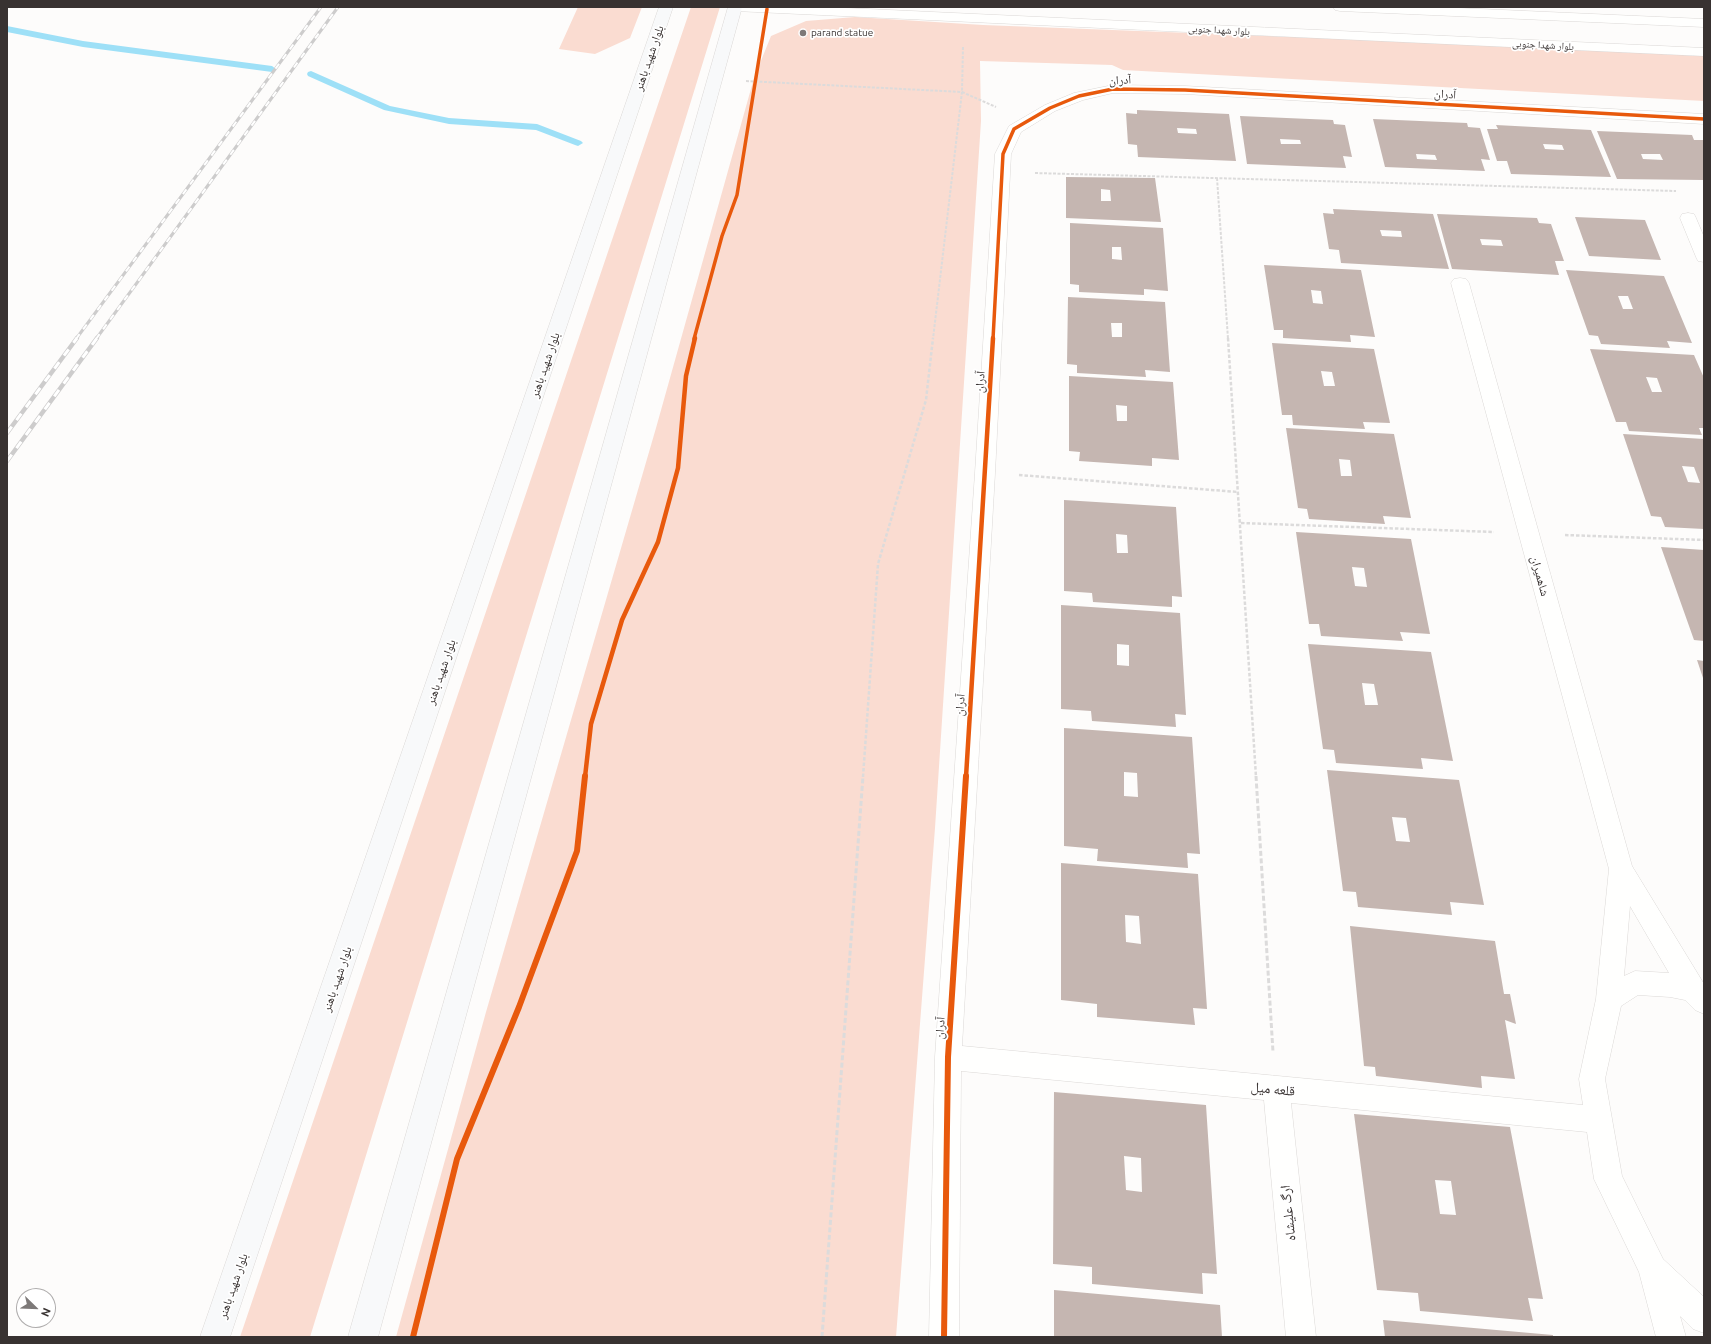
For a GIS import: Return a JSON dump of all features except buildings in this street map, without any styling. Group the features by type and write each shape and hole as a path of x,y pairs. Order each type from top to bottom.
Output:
{"main road":[{"name":"بلوار شهید باهنر","path":"215,1337 666,7"},
{"path":"363,1337 735,7"}],"street":[{"name":"بلوار شهدا جنوبی","path":"735,7 784,8 964,18 1704,52"},
{"path":"1340,7 1704,23"},
{"name":"آدران","path":"944,1337 948,1057 985,473 1002,154 1014,129 1050,108 1079,96 1113,89 1185,90 1704,118"},
{"path":"1688,218 1704,257"},
{"name":"شاهمیران","path":"1460,283 1621,869"},
{"path":"1621,869 1699,997"},
{"path":"1621,869 1609,999 1592,1079 1608,1179 1653,1269 1671,1337"},
{"path":"1609,999 1635,983 1670,985 1692,990 1699,997"},
{"name":"قلعه میل","path":"948,1057 1599,1120"},
{"name":"ارگ علیشاه","path":"1276,1089 1301,1337"},
{"path":"1653,1269 1704,1318"}],"path":[{"path":"822,1337 878,564 926,400 962,92 964,18"},
{"path":"754,89 757,74"},
{"path":"714,82 756,81 962,92"},
{"path":"1001,172 1682,191"},
{"path":"1217,178 1241,523 1276,1089"},
{"path":"985,473 1238,492"},
{"path":"1241,523 1704,540"}],"shaded area":[{"path":"578,7 642,7 630,38 595,54 559,49"},
{"path":"691,7 720,7 310,1337 240,1337"},
{"path":"855,17 983,25 1372,40 1704,56 1704,101 1123,70 1112,65 980,61 981,121 935,828 896,1337 396,1337 486,1012 656,428 754,78 771,36 806,21"}],"waterway":[{"path":"7,29 83,44 272,69"},
{"path":"311,74 387,108 449,121 537,127 578,143"}],"railway":[{"path":"76,339 321,7"},
{"path":"96,339 338,7"},
{"path":"7,433 77,338"},
{"path":"7,461 97,338"}],"cycle path":[{"path":"413,1337 457,1159 519,1007 577,851 591,724 622,620 658,542 678,468 686,376 699,319 722,236 737,195 767,9"},
{"path":"944,1337 948,1057 985,473 1003,154 1014,129 1050,108 1079,96 1113,89 1185,90 1704,119"}],"place":[{"name":"parand statue","path":"803,33"}]}
